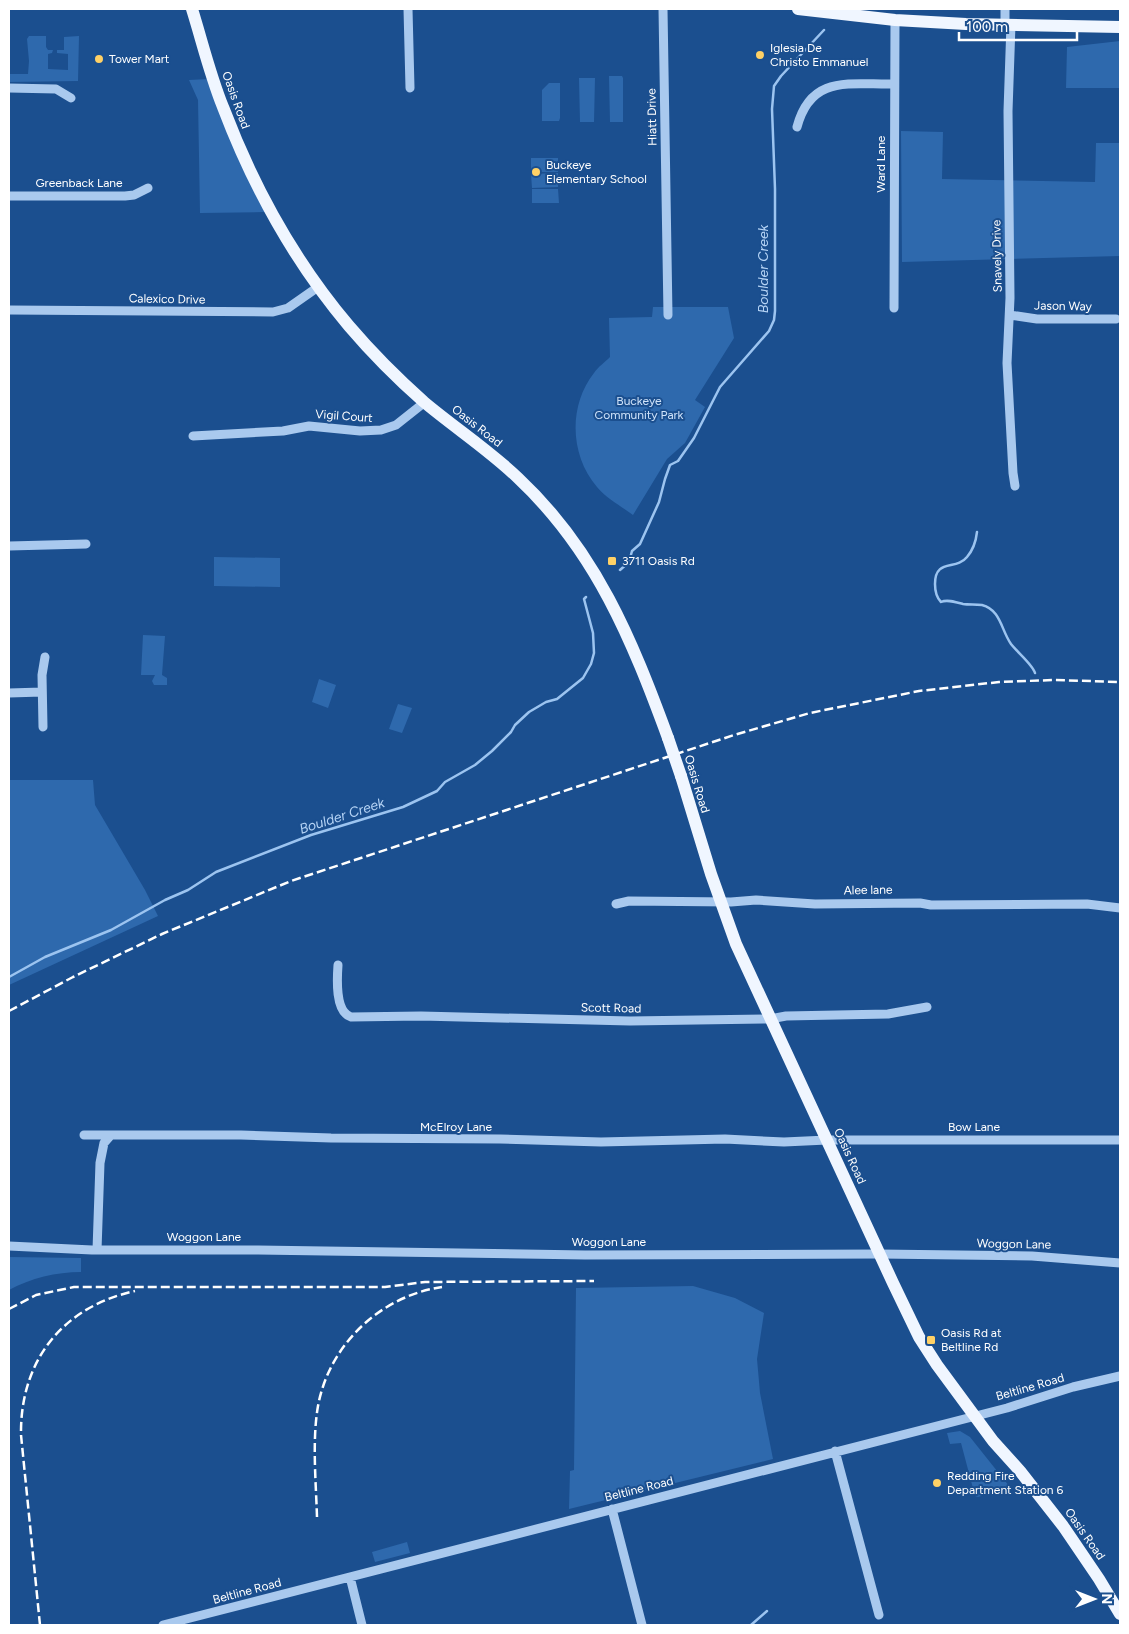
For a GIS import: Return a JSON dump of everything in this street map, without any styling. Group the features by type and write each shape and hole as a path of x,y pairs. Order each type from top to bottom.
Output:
{"main road":[{"name":"Oasis Road","path":"192,9 222,105 246,164 280,229 318,287 361,339 424,402 497,459 519,479 549,511 580,551 605,589 633,646 668,738 720,902 736,944 904,1307 924,1345 993,1441 1020,1471 1063,1526 1099,1578 1120,1614"},
{"path":"798,9 895,20 1120,27"}],"street":[{"path":"408,9 410,88"},
{"name":"Hiatt Drive","path":"663,9 668,315"},
{"name":"Snavely Drive","path":"1005,9 1008,24 1010,315 1007,363 1015,486"},
{"name":"Ward Lane","path":"894,308 895,20"},
{"path":"797,127 806,106 818,91 835,85 894,84"},
{"path":"9,88 56,90 71,98"},
{"name":"Greenback Lane","path":"9,196 125,196 134,195 148,188"},
{"name":"Calexico Drive","path":"9,310 273,312 288,308 318,287"},
{"name":"Jason Way","path":"1010,315 1044,320 1116,319"},
{"name":"Vigil Court","path":"193,436 283,431 309,426 376,431 396,425 424,402"},
{"path":"9,546 86,544"},
{"path":"43,727 42,692 45,657"},
{"path":"9,693 42,692"},
{"name":"Alee lane","path":"616,904 629,901 720,902 756,900 815,904 908,902 931,905 1087,904 1120,908"},
{"name":"Scott Road","path":"338,965 338,996 342,1011 346,1016 351,1017 421,1016 630,1021 770,1020 786,1016 888,1014 928,1007"},
{"name":"McElroy Lane","path":"84,1135 241,1135 601,1142 725,1139 784,1142 827,1140"},
{"path":"97,1250 100,1163 104,1143 111,1135"},
{"name":"Bow Lane","path":"827,1140 1120,1140"},
{"name":"Woggon Lane","path":"9,1246 97,1250 258,1250 585,1255 880,1254 1032,1256 1120,1263"},
{"name":"Beltline Road","path":"163,1625 1007,1408 1073,1387 1120,1376"},
{"path":"835,1451 879,1614"},
{"path":"612,1509 642,1625"},
{"path":"350,1577 362,1625"}],"green space":[{"path":"29,36 46,36 46,47 48,50 53,50 52,53 48,54 48,69 68,70 68,54 57,53 57,50 64,50 64,37 79,36 78,81 9,82 9,74 28,74 27,39"},
{"path":"1120,41 1120,88 1066,88 1067,47"},
{"path":"609,76 622,76 623,78 623,122 610,122"},
{"path":"579,78 595,78 594,122 580,122"},
{"path":"209,79 265,212 200,213 198,100 189,80"},
{"path":"549,83 560,83 559,121 542,121 542,90"},
{"path":"901,131 943,132 942,179 1095,182 1096,143 1120,143 1120,256 902,262"},
{"path":"531,158 558,158 558,172 531,172"},
{"path":"558,173 558,187 532,188 531,174"},
{"path":"532,189 558,189 559,203 532,203"},
{"name":"Buckeye Community Park","path":"653,307 728,307 734,338 695,400 705,407 685,443 667,459 633,515 605,495 588,475 581,461 577,446 576,415 586,386 596,371 610,357 609,318 652,317"},
{"path":"214,557 280,558 280,587 214,586"},
{"path":"143,635 165,636 162,675 167,678 167,685 154,685 152,681 155,675 141,675"},
{"path":"319,679 336,685 328,708 312,702"},
{"path":"398,704 412,708 402,733 389,729"},
{"path":"9,780 93,780 95,805 145,890 158,916 9,985"},
{"path":"9,1257 81,1258 81,1272 44,1276 9,1290"},
{"path":"693,1286 735,1298 764,1313 757,1359 760,1393 773,1459 569,1509 570,1471 574,1470 576,1288"},
{"path":"960,1431 970,1437 1009,1486 1007,1488 978,1497 975,1496 961,1443 950,1444 947,1433"},
{"path":"407,1542 410,1553 375,1562 372,1552"}],"waterway":[{"name":"Boulder Creek","path":"620,570 629,562 632,551 640,544 659,502 670,465 678,461 694,438 720,387 769,331 774,320 775,189 772,109 774,86 824,30"},
{"path":"977,532 974,545 967,557 938,571 935,584 937,596 941,602 949,601 982,605 993,611 1011,644 1028,662 1035,673"},
{"name":"Boulder Creek","path":"9,977 45,957 111,930 165,900 188,890 216,872 311,835 403,807 437,791 445,782 475,765 492,751 529,712 546,702 557,699 583,678 591,664 594,653 593,633 584,599 586,597"},
{"path":"751,1625 767,1611"}],"railway":[{"path":"9,1011 73,977 162,934 291,881 734,735 810,713 919,691 999,682 1054,680 1120,682"},
{"path":"9,1309 36,1295 74,1287 385,1287 425,1282 594,1281"},
{"path":"317,1517 316,1419 324,1384 333,1363 361,1327 378,1313 398,1301 419,1292 442,1287"},
{"path":"40,1625 21,1435 23,1408 28,1384 37,1361 50,1341 67,1324 86,1310 109,1299 135,1291"}],"place":[{"name":"Iglesia De Christo Emmanuel","path":"760,55"},
{"name":"Tower Mart","path":"99,59"},
{"name":"Buckeye Elementary School","path":"536,172"},
{"name":"3711 Oasis Rd","path":"612,561"},
{"name":"Oasis Rd at Beltline Rd","path":"931,1340"},
{"name":"Redding Fire Department Station 6","path":"937,1483"}]}
